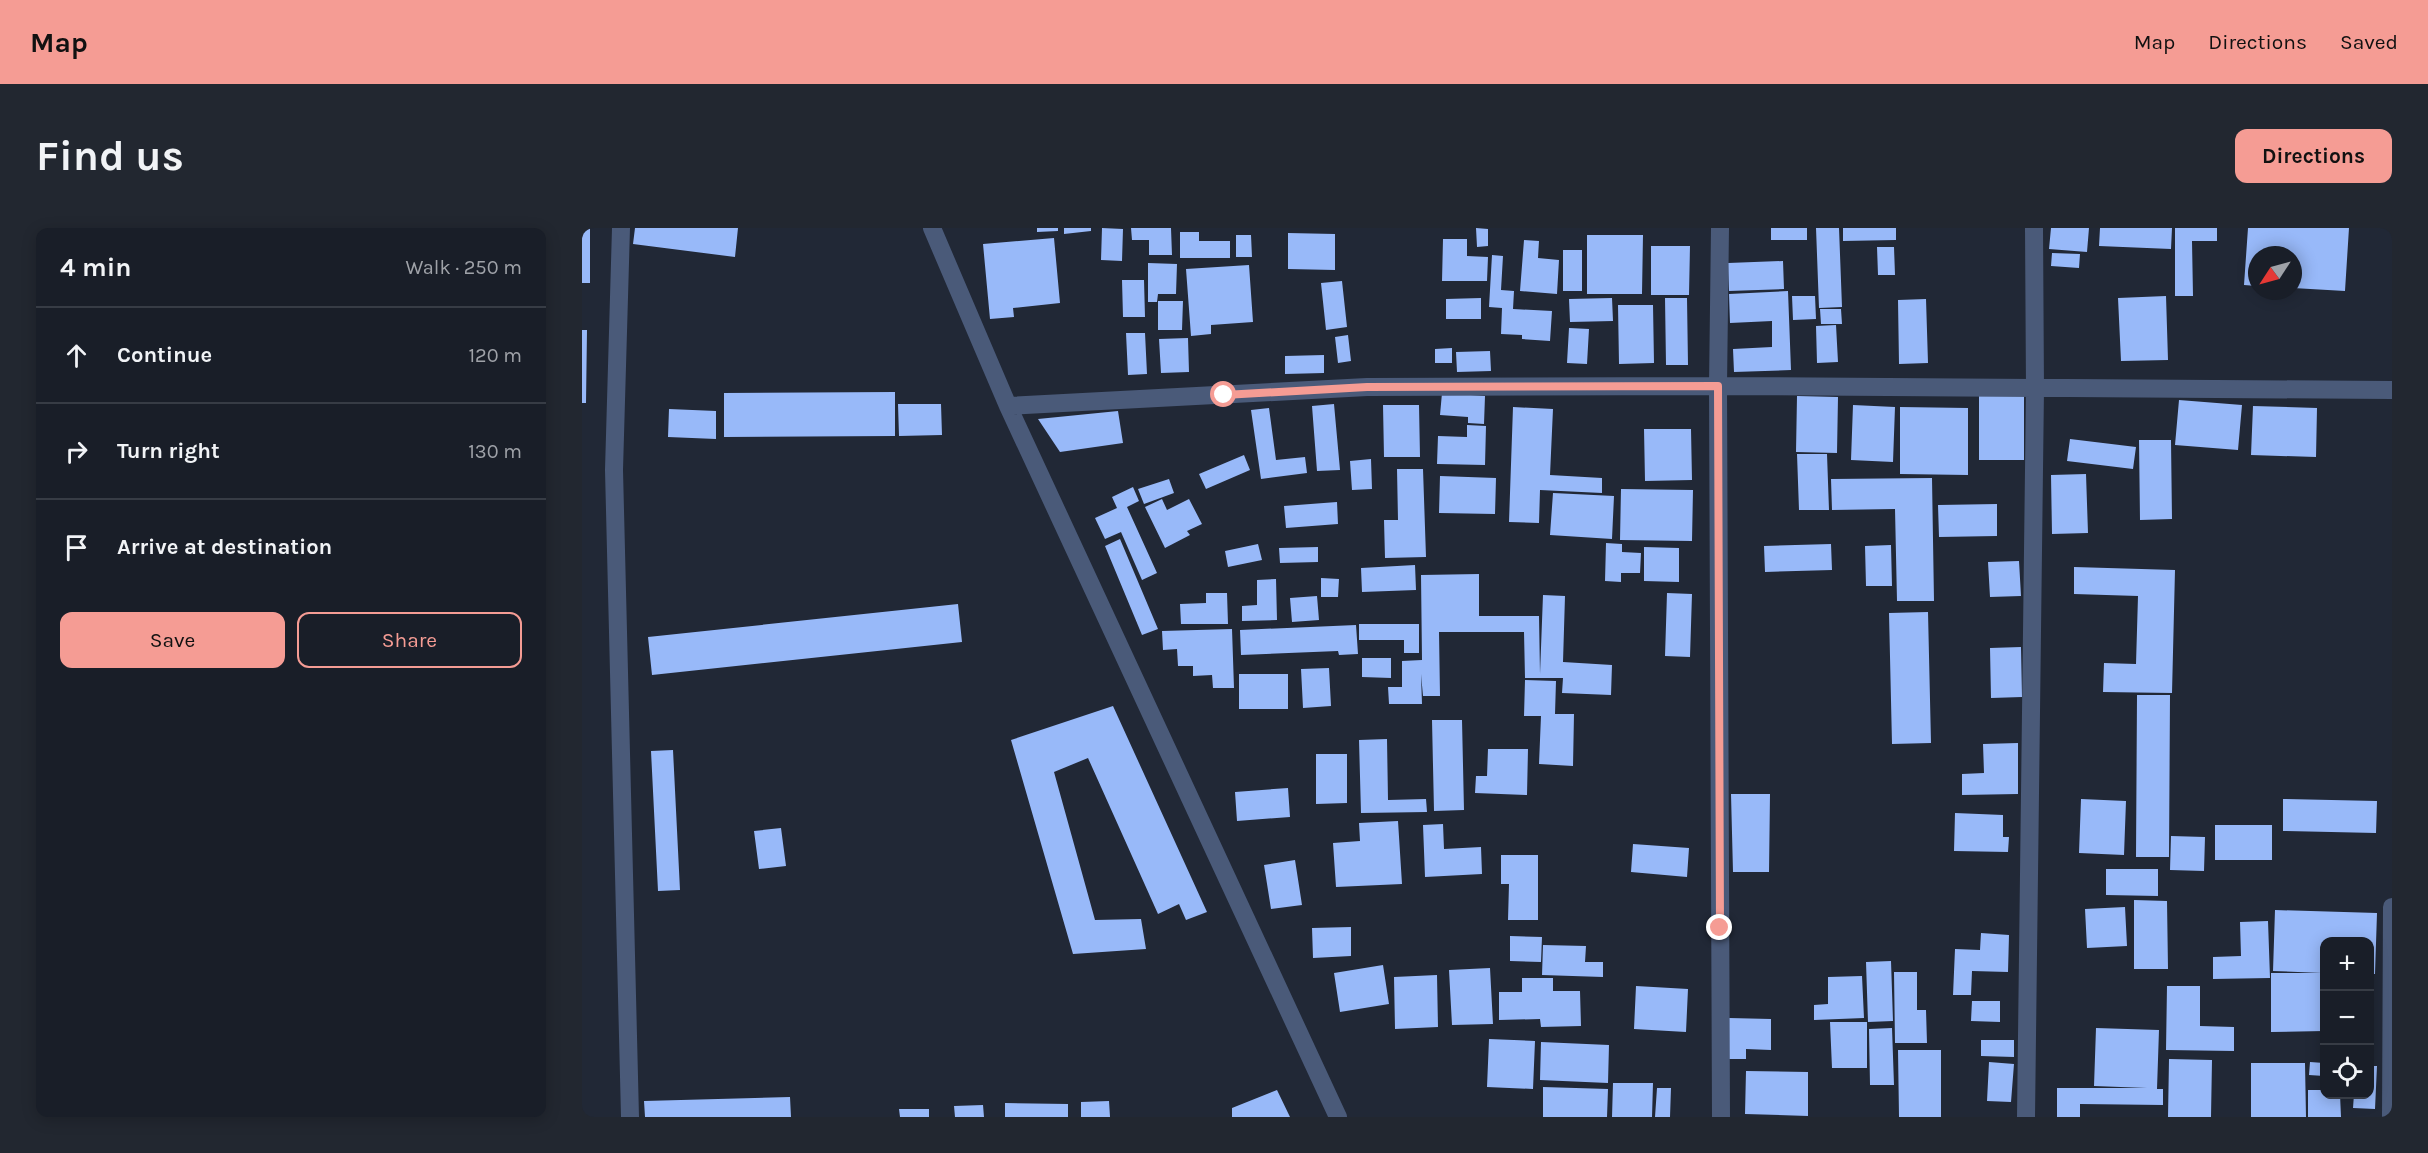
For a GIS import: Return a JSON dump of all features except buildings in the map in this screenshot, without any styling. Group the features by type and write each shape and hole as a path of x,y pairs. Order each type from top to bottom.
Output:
{"street":[{"path":"621,228 614,470 630,1117"},
{"path":"932,228 1008,406 1338,1117"},
{"path":"1720,228 1718,386 1721,1117"},
{"path":"2026,1117 2035,389 2034,228"},
{"path":"1008,406 1367,387 1718,386 2392,390"},
{"path":"2391,1117 2392,907"}],"route":[{"path":"1224,395 1367,387 1718,386 1720,928"}]}
